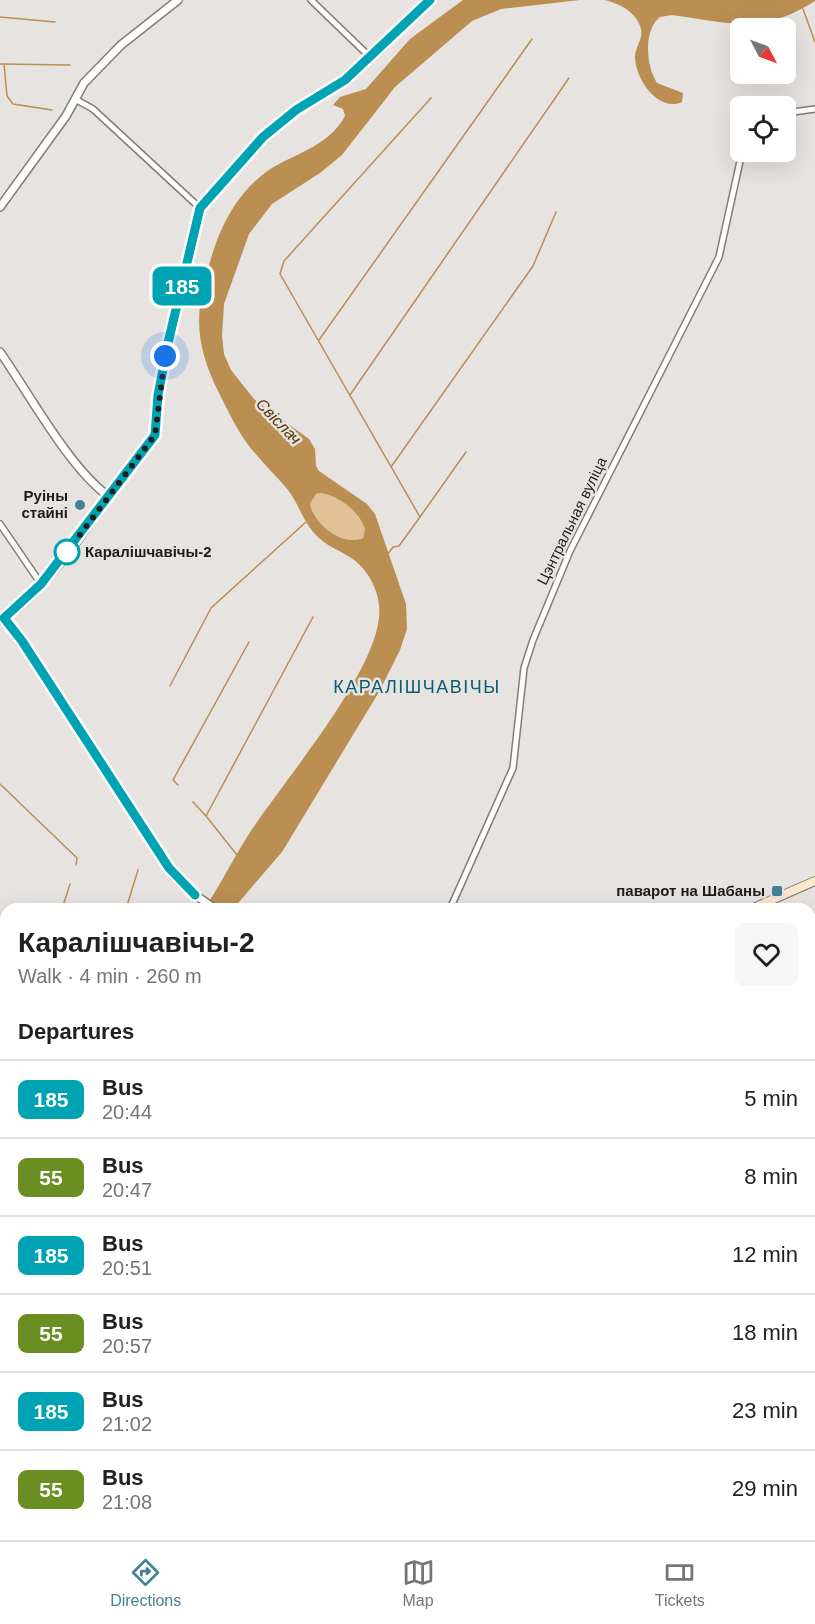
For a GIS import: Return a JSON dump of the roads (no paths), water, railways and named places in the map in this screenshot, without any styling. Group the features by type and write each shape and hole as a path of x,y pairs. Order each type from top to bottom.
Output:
{"main road":[{"path":"765,903 815,882"}],"street":[{"path":"0,207 84,83 114,51 178,0"},
{"path":"311,0 370,57"},
{"path":"206,903 195,895 169,868 22,641 2,619 19,608 41,584 155,435 158,395 170,331 200,208 263,137 296,110 336,87 430,0"},
{"path":"75,99 93,109 200,208"},
{"path":"796,112 815,109"},
{"name":"Цэнтральная вуліца","path":"453,903 511,774 519,725 524,668 533,640 580,530 719,257 740,162"},
{"path":"0,352 72,459 92,484 108,496"},
{"path":"0,524 41,584"}],"water":[{"name":"Свіслач","path":"463,0 580,0 501,9 472,21 395,87 342,155 320,173 272,204 249,234 224,304 222,336 224,354 231,370 254,399 309,439 315,449 316,466 319,471 367,504 375,514 406,604 407,629 400,650 379,692 282,852 238,903 208,903 249,834 324,729 361,670 373,643 379,609 376,591 368,575 355,561 323,542 312,530 288,490 249,446 233,421 204,356 199,322 203,287 225,222 248,188 279,164 325,139 345,116 343,109 333,105 340,97 366,89 410,39","holes":["316,494 335,497 348,505 358,516 365,529 363,538 355,540 338,536 330,532 317,519 310,504"]},
{"path":"604,0 815,0 796,12 781,18 730,18 730,23 672,15 660,17 651,30 649,39 650,67 657,83 683,93 682,102 673,104 665,103 657,98 644,83 635,57 641,38 638,21 625,8"}],"waterway":[{"path":"803,9 815,42"},
{"path":"0,17 55,22"},
{"path":"319,340 532,39"},
{"path":"0,64 70,65"},
{"path":"4,64 7,96 13,104 52,110"},
{"path":"350,395 569,78"},
{"path":"388,554 393,547 399,546 420,517 280,274 284,261 431,98"},
{"path":"391,467 533,266 556,212"},
{"path":"420,517 466,452"},
{"path":"170,686 211,608 306,522"},
{"path":"237,855 206,816 313,617"},
{"path":"178,785 173,780 249,642"},
{"path":"0,784 77,858 76,865"},
{"path":"193,802 206,816"},
{"path":"128,903 138,870"},
{"path":"64,903 70,884"}],"place":[{"name":"Руіны стайні","path":"80,505"},
{"name":"Каралішчавічы-2","path":"67,552"},
{"name":"паварот на Шабаны","path":"777,891"}],"district":[{"name":"КАРАЛІШЧАВІЧЫ","path":"417,687"}]}
